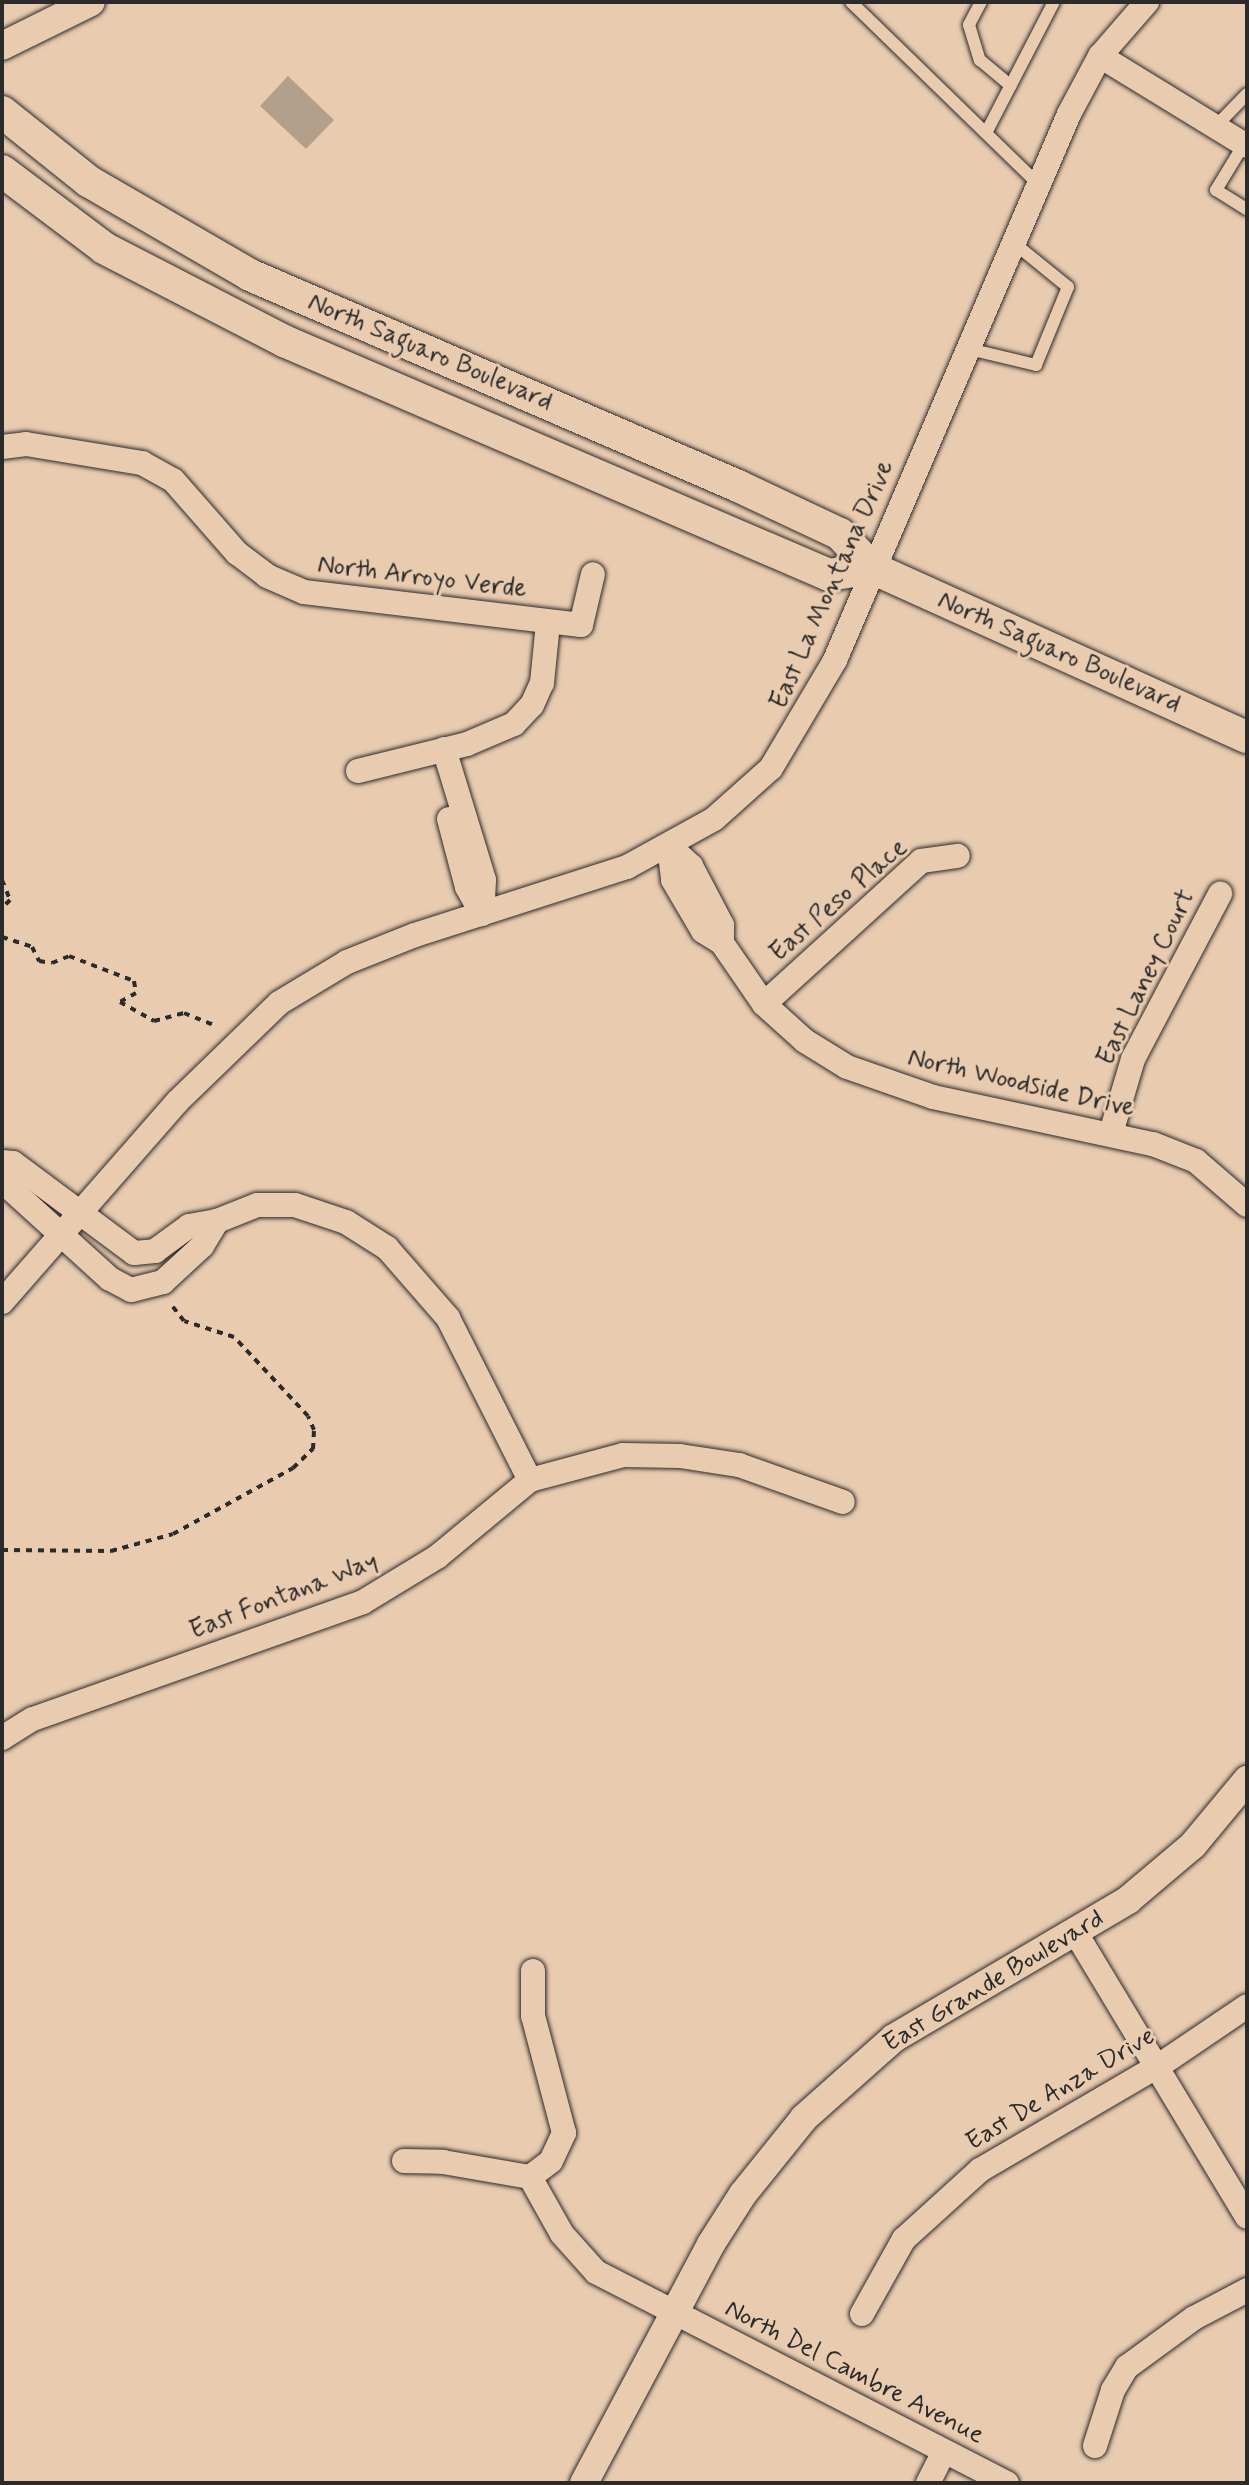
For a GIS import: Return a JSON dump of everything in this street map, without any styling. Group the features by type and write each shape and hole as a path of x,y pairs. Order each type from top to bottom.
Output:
{"main road":[{"name":"North Saguaro Boulevard","path":"2,112 97,187 250,275 750,492 840,534 872,568 1247,737"},
{"name":"North Saguaro Boulevard","path":"2,171 114,254 284,341 829,575 872,568"}],"street":[{"name":"East La Montana Drive","path":"2,1302 178,1101 279,1003 347,962 627,867 714,819 771,768 835,660 872,568 1100,56 1147,2"},
{"path":"2,46 83,4"},
{"path":"1100,56 1245,145"},
{"name":"North Arroyo Verde","path":"2,447 26,444 142,463 173,480 237,553 267,576 304,592 581,625 593,574"},
{"name":"North Arroyo Verde","path":"358,771 437,751 514,724 532,705 542,683 548,623"},
{"path":"437,751 484,880 482,914"},
{"name":"North Woodside Drive","path":"669,846 673,880 703,931 722,943 764,1004 805,1041 847,1067 933,1097 1111,1133 1196,1161 1247,1205"},
{"name":"East Peso Place","path":"764,1004 921,861 958,856"},
{"name":"East Laney Court","path":"1111,1133 1133,1059 1220,894"},
{"path":"2,1162 13,1163 70,1225 110,1279 131,1290 156,1285 195,1254 217,1221"},
{"path":"2,1181 70,1225 144,1255 156,1285"},
{"path":"144,1255 189,1226 217,1221 257,1205 295,1205 346,1222 387,1248 448,1318 530,1480"},
{"name":"East Fontana Way","path":"2,1738 33,1719 363,1602 437,1557 530,1480 623,1455 680,1456 739,1465 843,1502"},
{"name":"East Grande Boulevard","path":"584,2483 675,2311 743,2194 833,2089 932,2013 1077,1935 1128,1900 1193,1845 1247,1780"},
{"path":"1077,1935 1160,2065 1247,2217"},
{"path":"404,2161 443,2162 530,2177 551,2161 564,2133 533,2016 533,1971"},
{"name":"East De Anza Drive","path":"862,2314 904,2239 969,2178 1032,2135 1160,2065 1247,2006"},
{"name":"North Del Cambre Avenue","path":"530,2177 562,2234 596,2272 1007,2483"},
{"path":"1095,2446 1113,2390 1127,2367 1194,2318 1247,2290"},
{"path":"928,2483 944,2452"}],"lane":[{"path":"851,2 1040,186"},
{"path":"981,2 969,25 980,60 1011,86"},
{"path":"986,133 1054,2"},
{"path":"1215,127 1247,94"},
{"path":"1245,145 1216,190 1247,209"},
{"path":"969,349 1036,365 1068,287 1015,244"}],"path":[{"path":"2,880 10,900 2,908"},
{"path":"2,937 32,947 39,961 52,963 69,956 134,981 136,993 120,1002 154,1021 184,1013 213,1025"},
{"path":"2,1550 111,1551 173,1534 293,1468 313,1449 314,1430 308,1416 234,1337 184,1321 156,1285"}],"building":[{"path":"288,76 334,120 306,149 260,106"}]}
